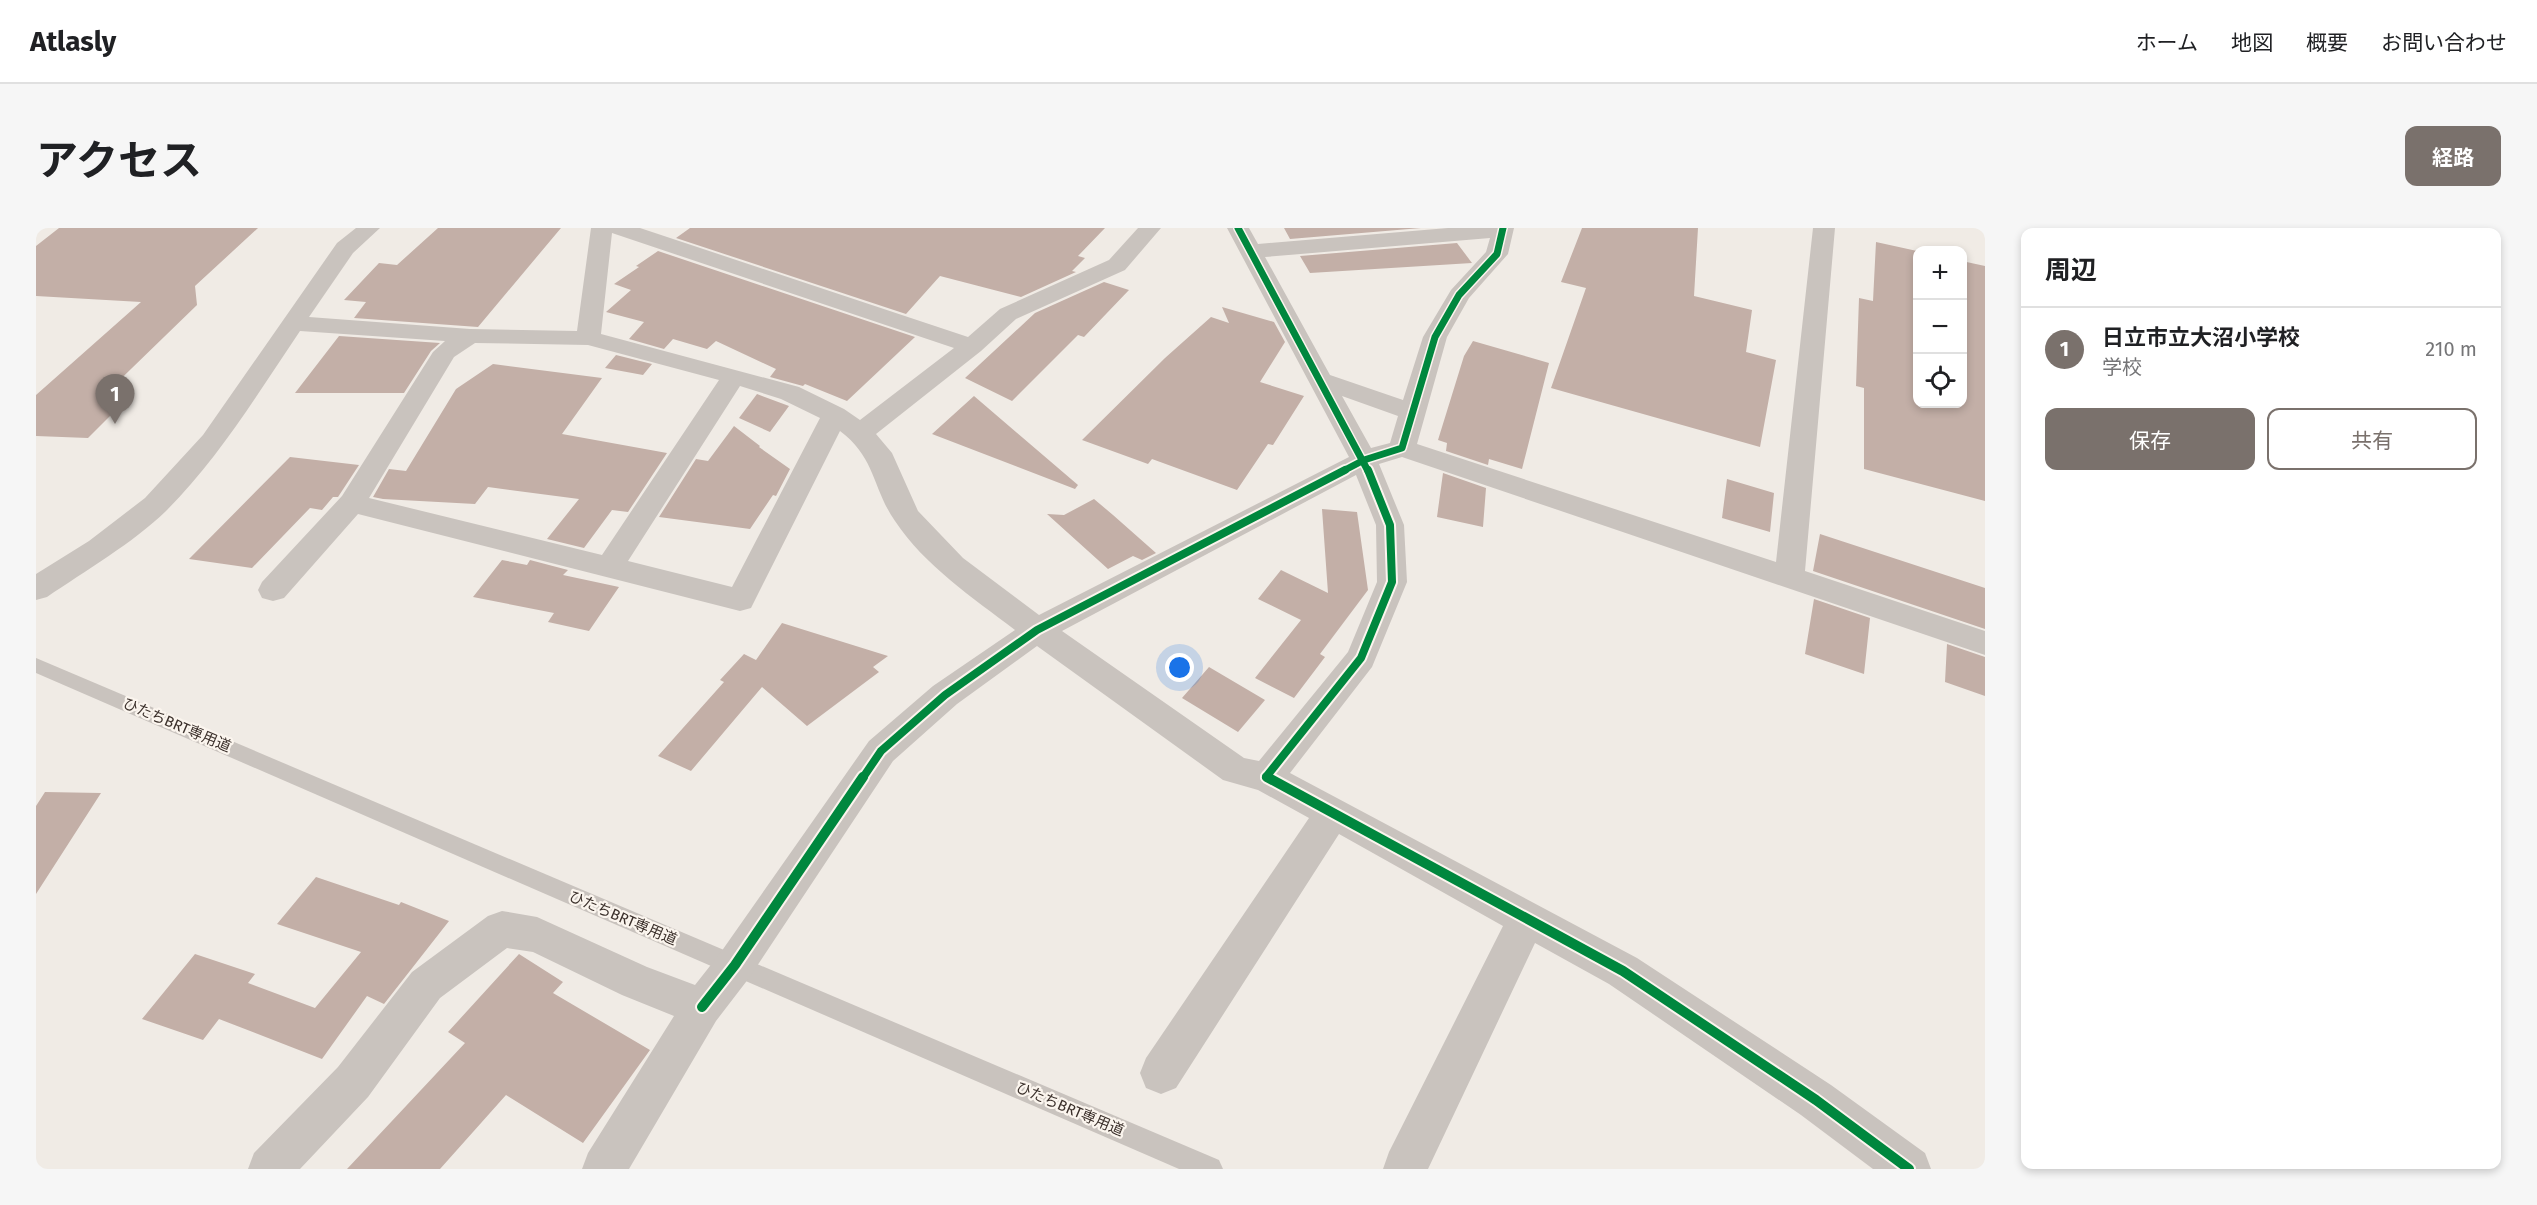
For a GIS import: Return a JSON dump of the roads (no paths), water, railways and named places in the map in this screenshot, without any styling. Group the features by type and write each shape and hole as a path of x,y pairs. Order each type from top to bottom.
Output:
{"street":[{"path":"36,589 99,548 155,505 212,441 345,248 369,228"},
{"path":"588,338 602,228"},
{"path":"618,228 972,346"},
{"path":"860,433 972,346 1008,314 1117,265 1150,228"},
{"path":"1789,578 1824,228"},
{"path":"1266,777 1361,658 1392,582 1390,525 1364,460 1244,239 1503,229 1497,254 1459,295 1436,337 1401,448"},
{"path":"292,323 470,336 588,338 790,393 835,415 860,433 878,453 906,516 952,566 1037,630 1235,770 1266,777 1623,971 1816,1100 1909,1169"},
{"path":"273,590 352,503 445,352 470,336"},
{"path":"610,566 734,376"},
{"path":"1321,380 1413,412"},
{"path":"352,503 740,600 835,415"},
{"path":"604,1169 702,1007 735,965 881,752 945,695 1037,630 1364,460 1401,448 1985,644"},
{"path":"1161,1072 1333,813"},
{"path":"1406,1168 1527,918"},
{"path":"270,1169 353,1082 426,985 502,929 537,935 636,982 702,1007"}],"lane":[{"name":"ひたちBRT専用道","path":"36,665 1210,1169"}],"place":[{"name":"日立市立大沼小学校","path":"115,424"}]}
